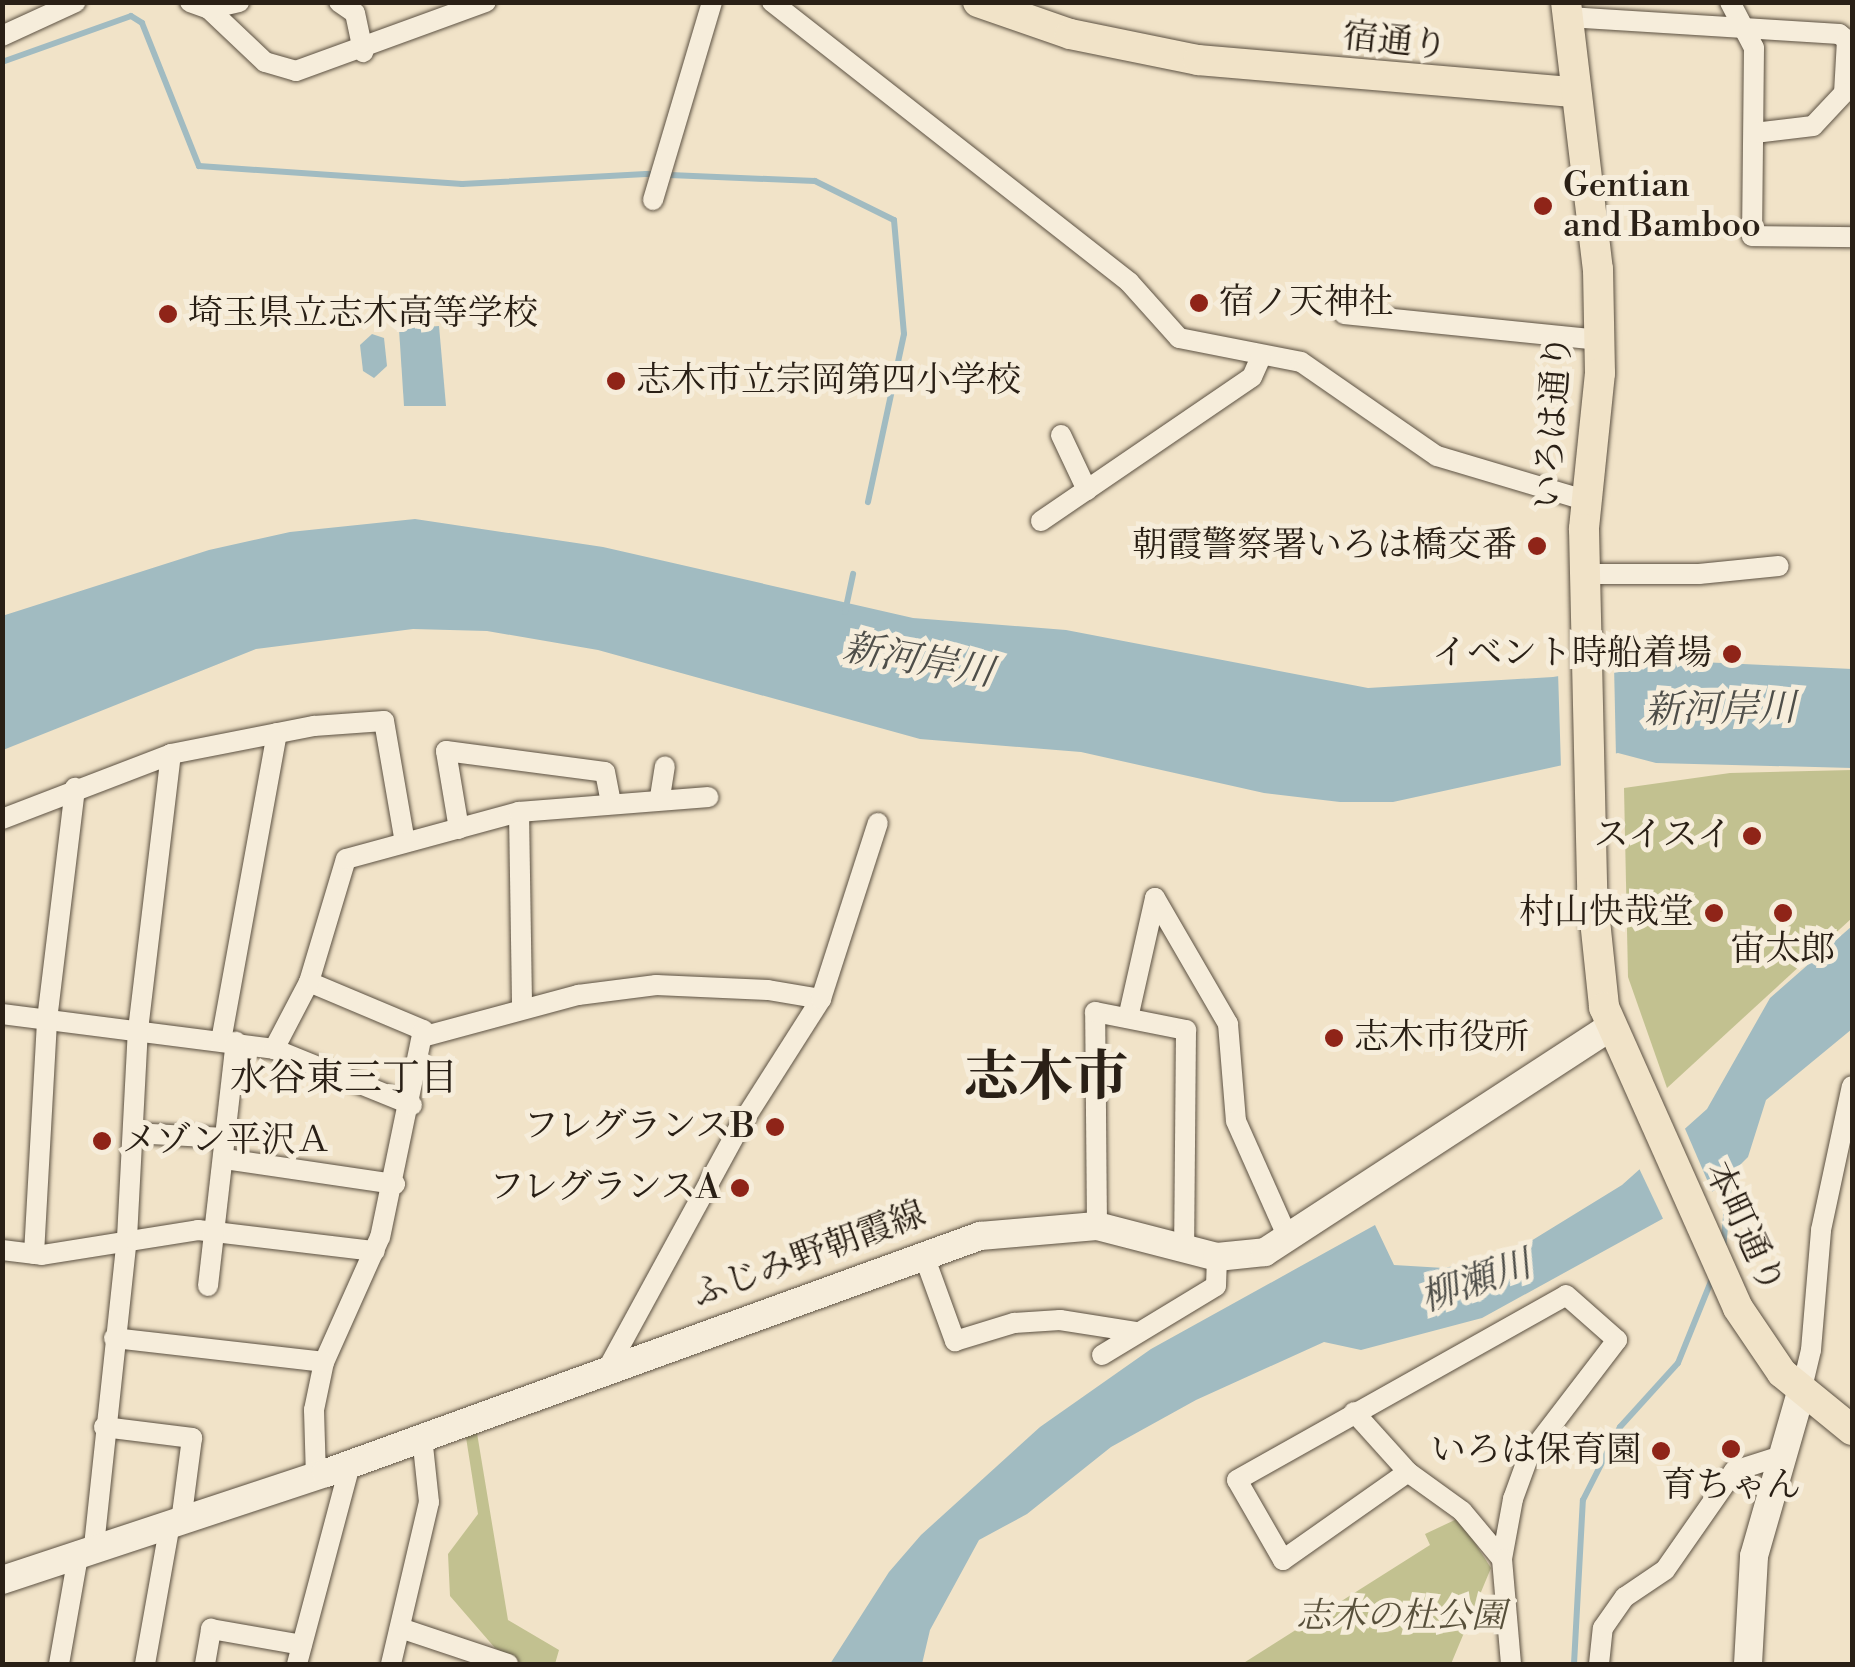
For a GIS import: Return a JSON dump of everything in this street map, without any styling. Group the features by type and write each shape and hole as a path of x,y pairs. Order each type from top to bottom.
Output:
{"main road":[{"name":"宿通り","path":"978,2 1070,34 1198,60 1573,92"},
{"name":"いろは通り","path":"1567,10 1573,92 1598,268 1600,340 1585,500 1584,587 1595,936 1609,1028"},
{"name":"本町通り","path":"1609,1028 1738,1308 1801,1392 1852,1430"},
{"name":"ふじみ野朝霞線","path":"2,1580 350,1464 924,1253 1005,1231 1097,1226 1217,1257 1248,1256 1289,1240 1486,1102 1609,1028"},
{"path":"1748,1664 1754,1556 1778,1457 1801,1392"}],"street":[{"path":"199,6 240,2"},
{"path":"339,2 355,13 363,52"},
{"path":"199,6 278,70 296,71 363,52 486,2"},
{"path":"652,200 712,2"},
{"path":"772,2 1129,282 1164,328 1187,341 1315,368 1411,442 1449,462 1585,500"},
{"path":"1730,2 1741,32 1754,48 1752,236 1852,237"},
{"path":"2,36 68,4"},
{"path":"1567,10 1741,32 1839,34 1847,40 1844,93 1814,126 1754,133"},
{"path":"1344,314 1600,340"},
{"path":"1040,522 1252,376 1261,357"},
{"path":"1061,435 1087,490"},
{"path":"1584,587 1644,576 1780,566"},
{"path":"2,819 171,754 278,732 384,721 406,842"},
{"path":"208,1286 225,1149 228,1041 278,732"},
{"path":"459,829 446,751 605,772 611,803"},
{"path":"59,1664 87,1549 104,1427 127,1238 138,1030 171,754"},
{"path":"660,797 665,766"},
{"path":"34,1254 47,1020 75,788"},
{"path":"274,1049 309,982 340,865 364,851 519,812 660,797 708,796"},
{"path":"519,812 522,1009"},
{"path":"608,1368 737,1131 821,999 878,824"},
{"path":"1128,1018 1156,898 1228,1024 1236,1120 1289,1240"},
{"path":"309,982 403,1019 422,1036"},
{"path":"422,1036 522,1009 656,985 768,990 821,999"},
{"path":"1097,1226 1096,1012 1186,1030 1184,1248"},
{"path":"2,1014 274,1049 412,1105"},
{"path":"316,1476 314,1410 324,1362 375,1251 395,1184 422,1036"},
{"path":"1801,1392 1811,1350 1820,1230 1852,1086"},
{"path":"133,1133 395,1184"},
{"path":"2,1250 34,1254 127,1238 215,1230 375,1251"},
{"path":"924,1253 955,1342 1014,1322 1060,1320 1137,1332"},
{"path":"1102,1355 1216,1286 1217,1257"},
{"path":"1408,1472 1284,1560 1237,1480 1566,1295 1618,1340 1528,1455 1502,1559 1511,1664"},
{"path":"114,1338 324,1362"},
{"path":"1354,1412 1408,1472 1462,1511 1502,1559"},
{"path":"104,1427 192,1438 145,1664"},
{"path":"391,1664 429,1502 422,1437"},
{"path":"1599,1664 1603,1628 1625,1596 1666,1570 1734,1471 1778,1457"},
{"path":"205,1664 211,1629 300,1655 350,1464"},
{"path":"400,1628 470,1656 508,1664"}],"green space":[{"path":"1852,770 1852,918 1667,1088 1628,977 1624,788 1730,773"},
{"path":"476,1427 508,1620 559,1650 555,1664 523,1664 495,1648 450,1596 448,1554 478,1514 465,1431"},
{"name":"志木の杜公園","path":"1459,1518 1491,1568 1451,1664 1242,1664 1430,1545 1425,1534"}],"water":[{"path":"439,326 446,406 404,406 399,329"},
{"path":"372,334 384,338 387,366 374,378 363,371 360,345"},
{"name":"新河岸川","path":"415,519 603,547 913,618 1066,630 1368,688 1553,677 1658,660 1852,669 1852,768 1656,763 1618,753 1393,802 1340,802 1264,793 1081,752 920,739 598,650 487,631 413,629 256,649 3,750 2,616 209,550 290,532"},
{"name":"柳瀬川","path":"1852,926 1852,1029 1766,1100 1748,1157 1715,1190 1482,1318 1361,1350 1324,1342 1196,1400 1111,1447 1027,1514 979,1540 930,1630 922,1664 830,1664 889,1572 921,1535 1040,1427 1151,1349 1375,1225 1394,1265 1444,1268 1508,1255 1622,1185 1707,1109 1770,998"}],"pier":[{"path":"1614,664 1616,758 1561,768 1558,671"},
{"path":"1683,1124 1714,1196 1666,1225 1637,1164"}],"waterway":[{"path":"2,62 131,16 142,23 199,166 462,184 646,174 815,181 894,220 904,334 868,502"},
{"name":"新河岸川","path":"845,612 853,574"},
{"path":"1723,1249 1730,1173"},
{"path":"1574,1664 1583,1500 1620,1427 1678,1363 1712,1279"}],"place":[{"name":"Gentian and Bamboo","path":"1543,206"},
{"name":"宿ノ天神社","path":"1199,303"},
{"name":"埼玉県立志木高等学校","path":"168,314"},
{"name":"志木市立宗岡第四小学校","path":"616,381"},
{"name":"朝霞警察署いろは橋交番","path":"1537,546"},
{"name":"イベント時船着場","path":"1732,654"},
{"name":"スイスイ","path":"1752,836"},
{"name":"村山快哉堂","path":"1714,913"},
{"name":"宙太郎","path":"1783,913"},
{"name":"志木市役所","path":"1334,1038"},
{"name":"フレグランスB","path":"775,1127"},
{"name":"メゾン平沢Ａ","path":"102,1141"},
{"name":"フレグランスA","path":"740,1188"},
{"name":"育ちゃん","path":"1731,1449"},
{"name":"いろは保育園","path":"1661,1451"}],"district":[{"name":"水谷東三丁目","path":"344,1079"},
{"name":"志木市","path":"1046,1079"}]}
